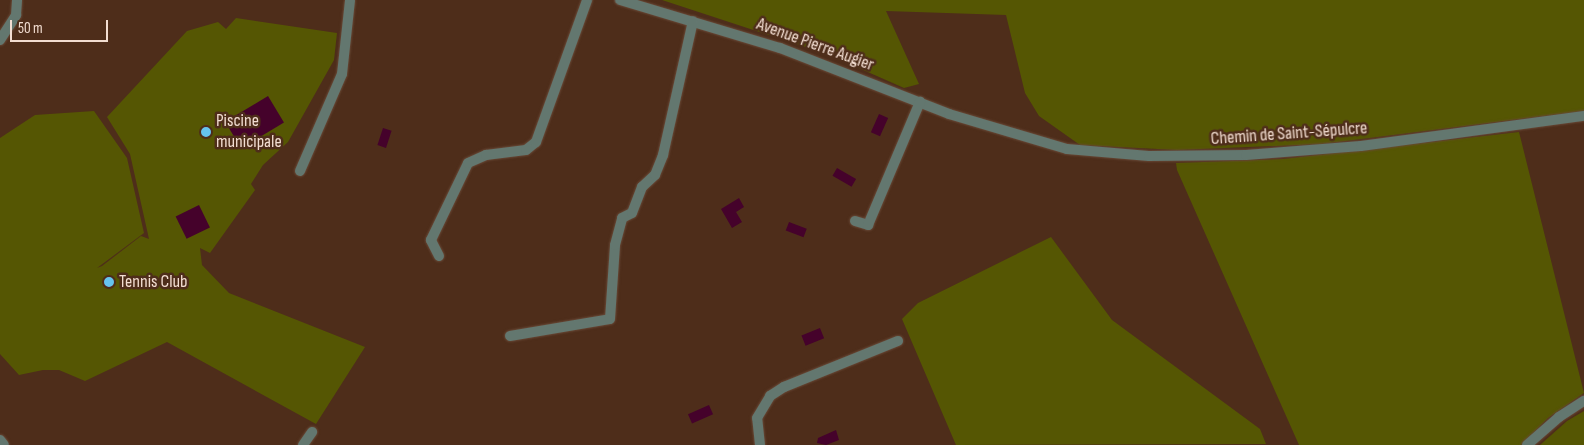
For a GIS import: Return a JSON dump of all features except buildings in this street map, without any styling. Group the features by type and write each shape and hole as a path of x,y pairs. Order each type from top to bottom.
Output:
{"street":[{"path":"0,40 16,15 17,0"},
{"path":"300,171 342,74 350,0"},
{"path":"439,256 431,240 468,163 486,155 526,150 536,142 587,0"},
{"name":"Avenue Pierre Augier","path":"620,0 780,48 920,102 997,128"},
{"path":"510,336 610,319 615,245 622,218 632,213 642,187 655,175 663,155 693,21"},
{"path":"856,221 868,225 920,102"},
{"name":"Chemin de Saint-Sépulcre","path":"997,128 1067,149 1105,154 1246,155 1361,146 1584,116"},
{"path":"760,445 757,418 770,396 784,387 898,341"},
{"path":"1527,445 1559,417 1584,401"},
{"path":"303,445 312,432"},
{"path":"0,440 4,445"}],"shaded area":[{"path":"662,0 1584,0 1584,111 1322,144 1177,150 1080,145 1039,116 1025,93 1006,15 886,11 919,84 904,88 827,54"},
{"path":"236,18 337,33 334,60 288,142 263,165 251,184 255,190 210,253 200,248 202,265 229,293 365,347 316,424 167,342 85,381 59,370 43,370 19,375 0,354 0,138 35,115 94,111 127,158 144,233 97,268 102,266 141,236 149,239 130,154 107,117 187,31 218,22 226,29"},
{"path":"268,96 284,123 241,148 225,122"},
{"path":"879,114 888,118 880,136 871,132"},
{"path":"383,128 392,131 386,148 377,145"},
{"path":"1519,132 1584,393 1548,418 1521,445 1299,445 1177,170 1176,163 1283,159"},
{"path":"837,168 856,179 852,187 832,176"},
{"path":"739,198 744,207 736,212 742,222 732,228 721,209"},
{"path":"199,205 210,227 187,239 176,216"},
{"path":"789,222 807,229 804,237 786,230"},
{"path":"1051,237 1112,320 1260,429 1266,444 956,445 902,319 918,303"},
{"path":"820,328 824,338 806,346 801,335"},
{"path":"709,405 713,414 692,423 688,414"},
{"path":"1584,411 1584,445 1540,445 1567,421"},
{"path":"836,430 839,440 826,445 817,443 818,438"}],"place":[{"name":"Piscine municipale","path":"206,132"},
{"name":"Tennis Club","path":"109,282"}]}
